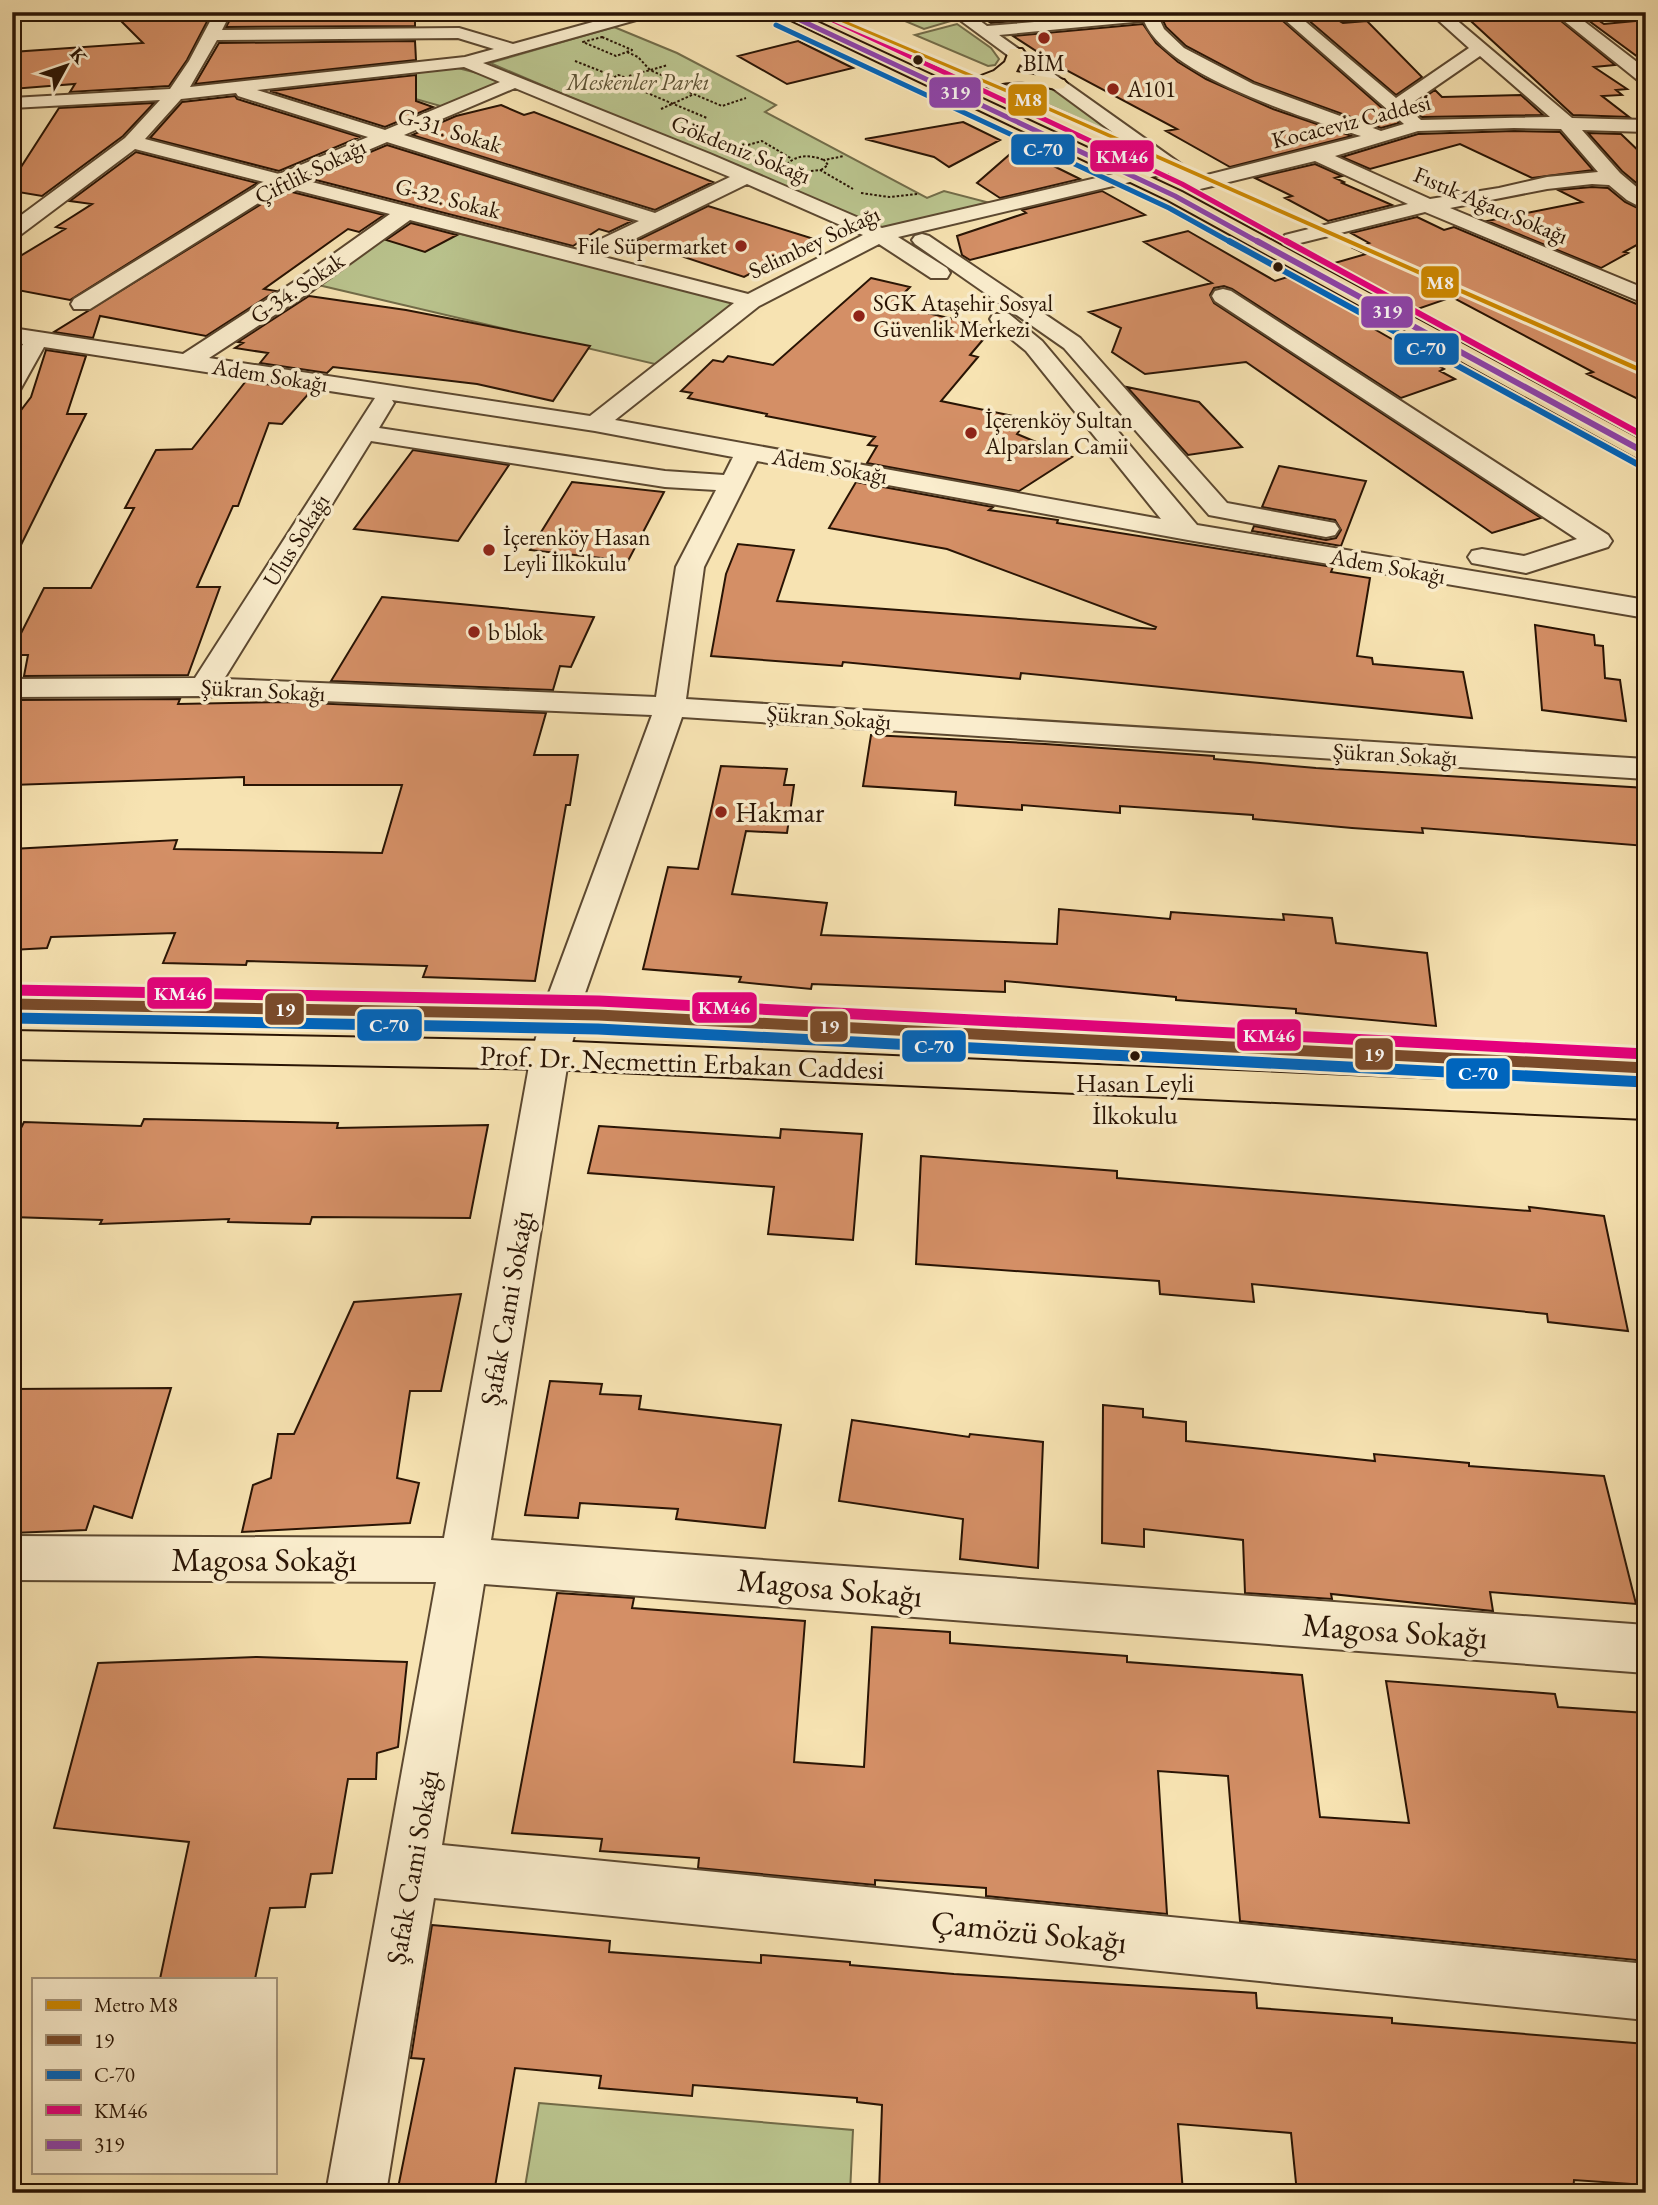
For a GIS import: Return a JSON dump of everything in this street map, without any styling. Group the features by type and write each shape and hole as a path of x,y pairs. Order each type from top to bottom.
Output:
{"main road":[{"path":"782,12 1187,202 1646,453"},
{"path":"829,15 988,80 1196,184 1292,239 1646,424"},
{"path":"955,94 1012,66 1016,53"},
{"path":"988,80 1027,77 1058,84"},
{"name":"Prof. Dr. Necmettin Erbakan Caddesi","path":"12,1004 560,1014 1646,1068"},
{"name":"Prof. Dr. Necmettin Erbakan Caddesi","path":"12,1045 550,1055 1646,1104"}],"street":[{"path":"12,232 132,142 176,94 213,35 223,12"},
{"path":"12,103 176,94 466,62 648,12"},
{"path":"829,15 867,12"},
{"path":"957,12 1196,184"},
{"path":"1284,12 1417,126"},
{"path":"1437,12 1567,124 1632,196 1646,204"},
{"path":"1561,12 1646,78"},
{"path":"989,35 1148,14 1152,26 1191,61 1275,99 1378,136"},
{"path":"213,35 448,32 513,49"},
{"path":"1395,107 1479,49"},
{"name":"Gökdeniz Sokağı","path":"466,62 880,235 964,289 1034,346 1188,532"},
{"name":"Çiftlik Sokağı","path":"82,304 281,180 514,82"},
{"name":"G-31. Sokak","path":"229,87 656,220"},
{"name":"Kocaceviz Caddesi","path":"1196,184 1317,155 1417,126 1448,122 1646,126"},
{"name":"G-32. Sokak","path":"132,142 751,300"},
{"name":"Fıstık Ağacı Sokağı","path":"1317,155 1427,205 1646,297"},
{"name":"Selimbey Sokağı","path":"595,424 751,300 880,235 1164,168"},
{"path":"581,257 746,177"},
{"path":"1292,239 1427,205 1499,194 1546,183 1615,178"},
{"name":"G-34. Sokak","path":"187,362 305,285 407,212"},
{"path":"922,240 1072,343 1218,509 1352,534"},
{"path":"1223,296 1598,541 1526,565 1459,553"},
{"path":"12,385 24,337"},
{"name":"Adem Sokağı","path":"24,337 595,424 1188,532 1646,609"},
{"path":"1034,346 1072,343"},
{"name":"Ulus Sokağı","path":"204,687 388,393"},
{"path":"378,435 664,480 733,483"},
{"name":"Şafak Cami Sokağı","path":"356,2193 550,1055 560,1014 670,707 690,567 750,451"},
{"name":"Şükran Sokağı","path":"12,688 204,687 670,707 1646,769"},
{"name":"Magosa Sokağı","path":"12,1558 464,1560 1646,1649"},
{"name":"Çamözü Sokağı","path":"411,1869 1646,1992"}],"path":[{"path":"626,52 638,57 650,70 690,88"},
{"path":"668,65 611,78 707,118"},
{"path":"621,82 629,80 629,76"},
{"path":"708,82 684,90 722,106 746,98"},
{"path":"789,167 788,162 797,157 810,156 824,160 844,156"},
{"path":"807,172 820,170 828,165 824,160"},
{"path":"820,170 859,192 889,197 920,194"}],"green space":[{"path":"937,12 951,21 924,29 893,16"},
{"path":"957,24 991,48 999,59 995,65 988,66 915,35"},
{"name":"Meskenler Parkı","path":"614,27 677,53 776,105 765,112 927,198 944,191 994,204 888,233 490,63"},
{"name":"Meskenler Parkı","path":"454,67 520,84 444,107 337,77"},
{"path":"1025,80 1058,88 1116,135 996,81"},
{"path":"409,221 736,302 659,365 314,284"},
{"path":"539,2103 853,2130 850,2193 524,2193"}],"building":[{"path":"112,12 211,14 187,60 169,86 70,92 75,84 12,89 12,52 143,43"},
{"path":"415,12 415,26 226,27 233,14"},
{"path":"974,12 1121,12 991,23"},
{"path":"1159,12 1275,14 1399,123 1381,128 1254,82 1186,46 1166,27"},
{"path":"1461,12 1550,12 1615,65 1594,67 1627,89 1616,90 1622,95 1602,96 1629,117 1573,115"},
{"path":"1577,12 1586,12 1604,24 1646,20 1646,63"},
{"path":"1300,13 1325,13 1343,23 1367,21 1422,77 1396,95"},
{"path":"1143,24 1156,43 1178,62 1206,79 1273,109 1352,136 1230,167 1166,131 1177,129 1064,69 1013,36"},
{"path":"415,41 416,60 195,84 219,43"},
{"path":"798,41 853,68 787,84 738,56"},
{"path":"416,75 416,101 433,107 385,127 270,91"},
{"path":"1435,90 1442,97 1521,95 1543,115 1422,117 1410,107"},
{"path":"235,96 237,99 360,137 279,171 150,138 182,102"},
{"path":"154,103 123,136 42,196 12,191 12,181 59,108"},
{"path":"501,105 524,115 534,112 713,182 655,210 412,135 456,116"},
{"path":"963,122 1000,140 949,167 934,157 865,139"},
{"path":"1560,132 1593,170 1532,178 1460,144 1370,169 1342,157 1418,134"},
{"path":"1588,133 1621,134 1646,158 1646,191 1622,171"},
{"path":"387,145 632,221 609,232 599,229 573,246 308,178"},
{"path":"1017,148 1080,179 1000,198 977,183"},
{"path":"136,152 257,183 70,300 12,289 12,261 65,229 56,227 92,204 70,201"},
{"path":"1315,164 1342,176 1335,178 1344,182 1342,183 1392,205 1328,221 1285,198 1292,196 1255,178"},
{"path":"1608,188 1625,202 1646,212 1646,240 1601,268 1487,221 1582,202 1558,190"},
{"path":"284,190 384,215 359,232 348,229 264,289 276,291 206,336 100,316 93,338 54,332"},
{"path":"1102,191 1145,215 970,260 962,255 957,236 1026,213 1022,210"},
{"path":"708,206 814,239 744,277 636,241"},
{"path":"1417,217 1444,230 1454,227 1646,308 1646,403 1587,374 1593,372 1452,297 1409,312 1324,266 1366,254 1353,248 1369,243 1351,233"},
{"path":"411,223 457,235 425,252 386,240"},
{"path":"1188,231 1275,281 1297,274 1382,321 1369,326 1444,369 1440,371 1455,379 1401,398 1232,289 1224,286 1214,288 1210,295 1214,303 1541,518 1492,533 1246,362 1145,374 1112,352 1121,328 1089,312 1212,283 1144,242"},
{"path":"871,278 910,287 892,305 993,328 970,355 978,357 941,401 1028,419 1017,434 1072,457 1019,491 867,463 877,446 868,445 875,437 688,398 692,393 681,391 713,360 723,362 728,356 773,365"},
{"path":"309,296 406,310 590,346 553,401 477,384 333,367 327,373 260,363 268,353 235,348 243,343 238,342"},
{"path":"46,350 86,356 67,414 86,414 12,563 12,422 31,397"},
{"path":"246,381 311,391 282,424 269,423 238,506 233,506 197,587 220,587 188,675 24,676 28,655 12,655 12,651 44,588 91,588 134,508 125,508 156,450 192,449"},
{"path":"1127,387 1199,402 1242,447 1188,455"},
{"path":"413,450 509,465 458,541 354,529"},
{"path":"1279,466 1366,481 1341,546 1252,531 1254,526 1326,540 1336,538 1341,530 1335,520 1262,507"},
{"path":"572,482 664,492 628,561 530,550"},
{"path":"856,482 993,507 989,510 1058,520 1057,523 1333,567 1331,572 1370,578 1357,656 1372,658 1373,664 1463,672 1472,718 1021,673 1020,679 843,662 842,666 711,656 726,574 738,544 794,550 777,601 1156,627 947,549 829,528"},
{"name":"b blok","path":"382,597 594,617 571,667 560,666 553,690 331,681"},
{"path":"1535,625 1594,635 1595,645 1603,646 1605,678 1620,680 1626,721 1542,710"},
{"path":"180,699 178,704 286,702 546,713 534,755 578,755 570,805 566,805 535,981 423,977 427,966 247,961 246,965 163,963 175,933 51,937 47,948 12,950 12,849 177,840 174,849 382,853 402,785 244,785 244,777 12,785 12,734 19,700"},
{"path":"871,735 1045,744 1214,756 1214,759 1316,768 1646,788 1646,846 1422,828 1423,833 1352,828 1253,819 1253,815 1120,806 1120,813 1022,805 1022,810 955,805 956,792 863,786"},
{"path":"721,766 787,769 784,785 794,785 787,833 746,831 732,894 827,903 821,935 1057,944 1059,909 1170,919 1171,912 1284,920 1283,914 1332,918 1336,943 1427,953 1436,1026 1296,1013 1296,1009 1176,1000 1176,997 1005,981 1005,992 812,984 811,989 739,982 741,977 643,969 668,867 698,869"},
{"path":"144,1119 338,1123 337,1128 488,1125 470,1218 312,1217 310,1224 228,1222 229,1219 100,1224 102,1220 12,1217 12,1146 24,1122 141,1126"},
{"path":"599,1126 780,1138 781,1129 862,1134 853,1240 768,1234 774,1187 588,1173"},
{"path":"921,1156 1117,1171 1117,1178 1530,1211 1529,1207 1604,1216 1628,1331 1548,1322 1547,1314 1252,1284 1254,1302 1160,1294 1159,1281 916,1264"},
{"path":"461,1294 441,1391 410,1391 397,1478 419,1483 410,1523 242,1532 253,1485 271,1478 278,1434 294,1434 354,1302"},
{"path":"550,1381 602,1384 600,1394 641,1396 639,1409 781,1425 765,1528 676,1519 678,1509 580,1503 578,1518 525,1515"},
{"path":"171,1388 132,1518 94,1506 86,1530 12,1533 12,1389"},
{"path":"1103,1405 1143,1409 1143,1417 1186,1422 1186,1441 1375,1461 1374,1454 1469,1463 1469,1466 1604,1476 1636,1604 1490,1592 1493,1611 1331,1594 1332,1599 1245,1593 1243,1540 1144,1529 1144,1547 1102,1543"},
{"path":"852,1420 969,1437 970,1434 1043,1442 1038,1568 960,1559 963,1519 839,1501"},
{"path":"557,1593 634,1598 632,1608 805,1621 794,1762 864,1767 872,1627 950,1632 950,1643 1127,1656 1127,1662 1302,1675 1320,1817 1409,1823 1386,1681 1555,1694 1558,1707 1646,1713 1646,1961 1240,1921 1228,1776 1158,1771 1167,1914 986,1896 986,1888 875,1880 875,1885 698,1868 699,1858 600,1851 602,1839 512,1833"},
{"path":"257,1657 407,1662 398,1747 377,1753 376,1779 348,1779 332,1873 311,1874 305,1907 270,1908 255,1978 160,1978 189,1842 54,1828 98,1663"},
{"path":"432,1925 610,1941 609,1952 761,1963 761,1955 954,1974 1256,1993 1257,2008 1392,2018 1392,2023 1646,2044 1646,2185 1574,2180 1573,2193 1297,2193 1291,2133 1178,2124 1183,2193 879,2193 882,2105 857,2102 857,2098 693,2085 692,2096 599,2088 601,2076 515,2068 494,2193 397,2193 424,2059 411,2058"}],"metro line":[{"name":"M8","path":"820,12 1040,105 1646,373"}],"transit line":[{"name":"319","path":"783,12 1175,196 1646,453"},
{"name":"KM46","path":"816,12 1182,184 1646,437"},
{"name":"C-70","path":"776,25 1169,208 1639,465"},
{"name":"KM46","path":"12,990 599,1001 1646,1054"},
{"name":"19","path":"12,1004 598,1015 1646,1068"},
{"name":"C-70","path":"12,1018 598,1029 1645,1082"}],"place":[{"name":"BİM","path":"1044,38"},
{"name":"A101","path":"1113,89"},
{"name":"File Süpermarket","path":"741,246"},
{"name":"SGK Ataşehir Sosyal Güvenlik Merkezi","path":"859,316"},
{"name":"İçerenköy Sultan Alparslan Camii","path":"971,433"},
{"name":"İçerenköy Hasan Leyli İlkokulu","path":"489,550"},
{"name":"b blok","path":"474,632"},
{"name":"Hakmar","path":"721,812"},
{"name":"Hasan Leyli İlkokulu","path":"1135,1056"}]}
